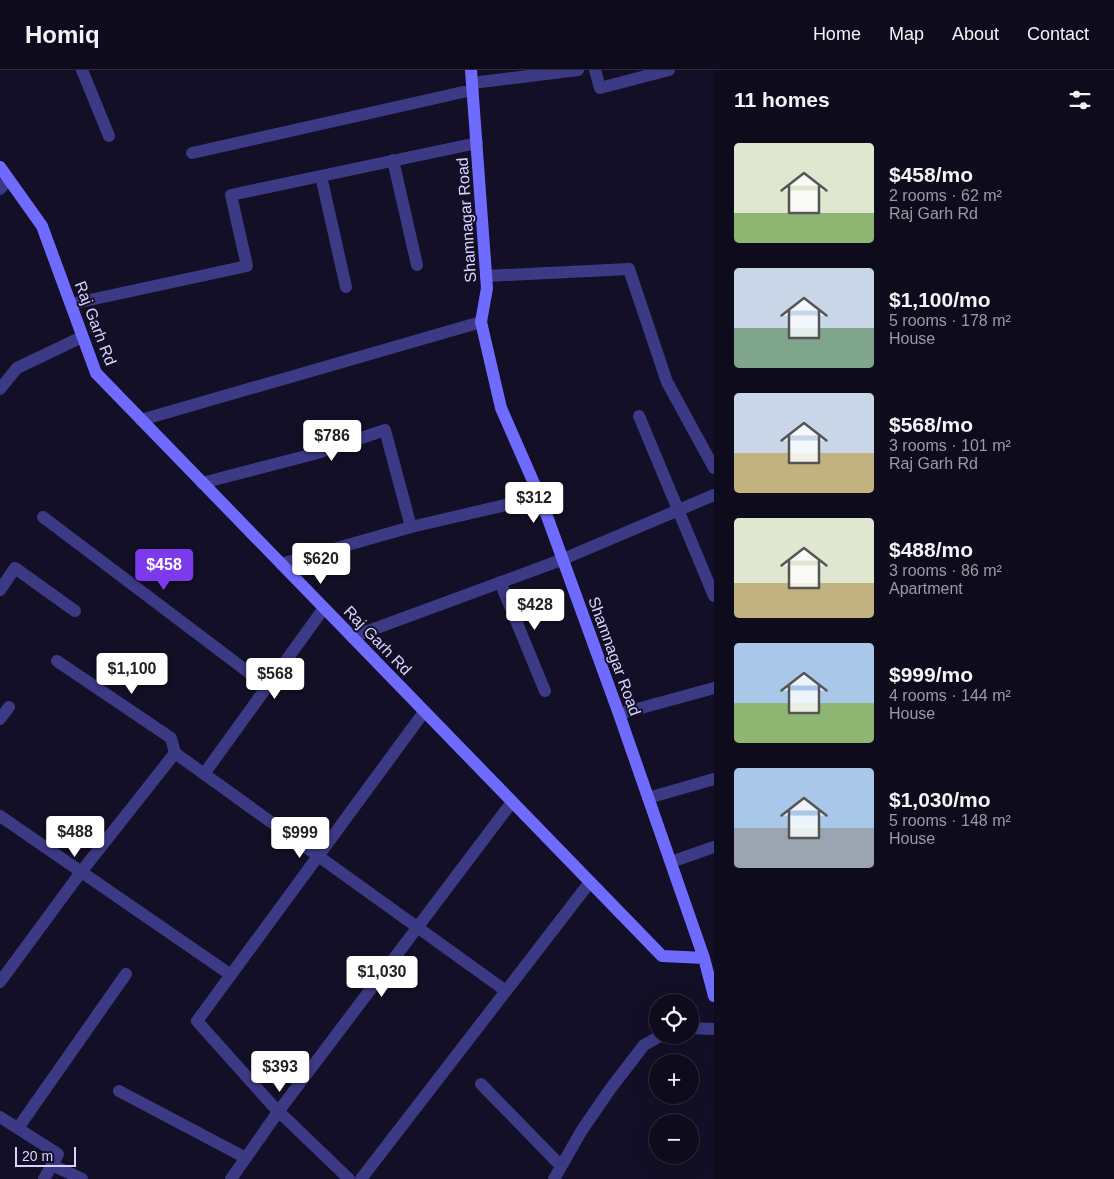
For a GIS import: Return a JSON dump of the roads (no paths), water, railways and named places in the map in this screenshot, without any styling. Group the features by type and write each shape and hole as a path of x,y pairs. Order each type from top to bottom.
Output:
{"street":[{"path":"82,70 109,136"},
{"path":"192,153 472,81 578,70"},
{"path":"595,70 600,88 669,70"},
{"name":"Shamnagar Road","path":"472,81 487,288 481,322 501,408 540,497 561,560 619,714 671,862 709,956 714,996"},
{"path":"71,304 247,266 231,195 477,143"},
{"path":"393,160 417,265"},
{"name":"Raj Garh Rd","path":"0,168 4,184 42,226 96,373 662,956 709,956"},
{"path":"321,176 346,287"},
{"path":"486,276 629,269 667,382 714,468"},
{"path":"140,420 481,322"},
{"path":"0,389 17,368 82,337"},
{"path":"639,416 714,596"},
{"path":"202,483 314,454 385,430 411,527"},
{"path":"352,638 561,560 714,495"},
{"path":"281,564 411,527 540,497"},
{"path":"43,517 268,686"},
{"path":"0,590 15,568 75,610"},
{"path":"500,582 545,691"},
{"path":"204,774 324,608"},
{"path":"57,660 171,738 175,753 506,991"},
{"path":"619,714 714,688"},
{"path":"0,719 9,707"},
{"path":"349,1179 278,1112 197,1022 424,712"},
{"path":"0,982 81,872 175,753"},
{"path":"648,798 714,779"},
{"path":"231,1179 278,1112 512,802"},
{"path":"0,816 231,975"},
{"path":"671,862 714,847"},
{"path":"361,1179 590,882"},
{"path":"18,1128 126,974"},
{"path":"699,1028 714,1029"},
{"path":"554,1179 582,1130 638,1052 649,1042"},
{"path":"481,1084 561,1166"},
{"path":"118,1091 246,1158"},
{"path":"0,1117 58,1154 44,1179"},
{"path":"52,1165 82,1179"}]}
